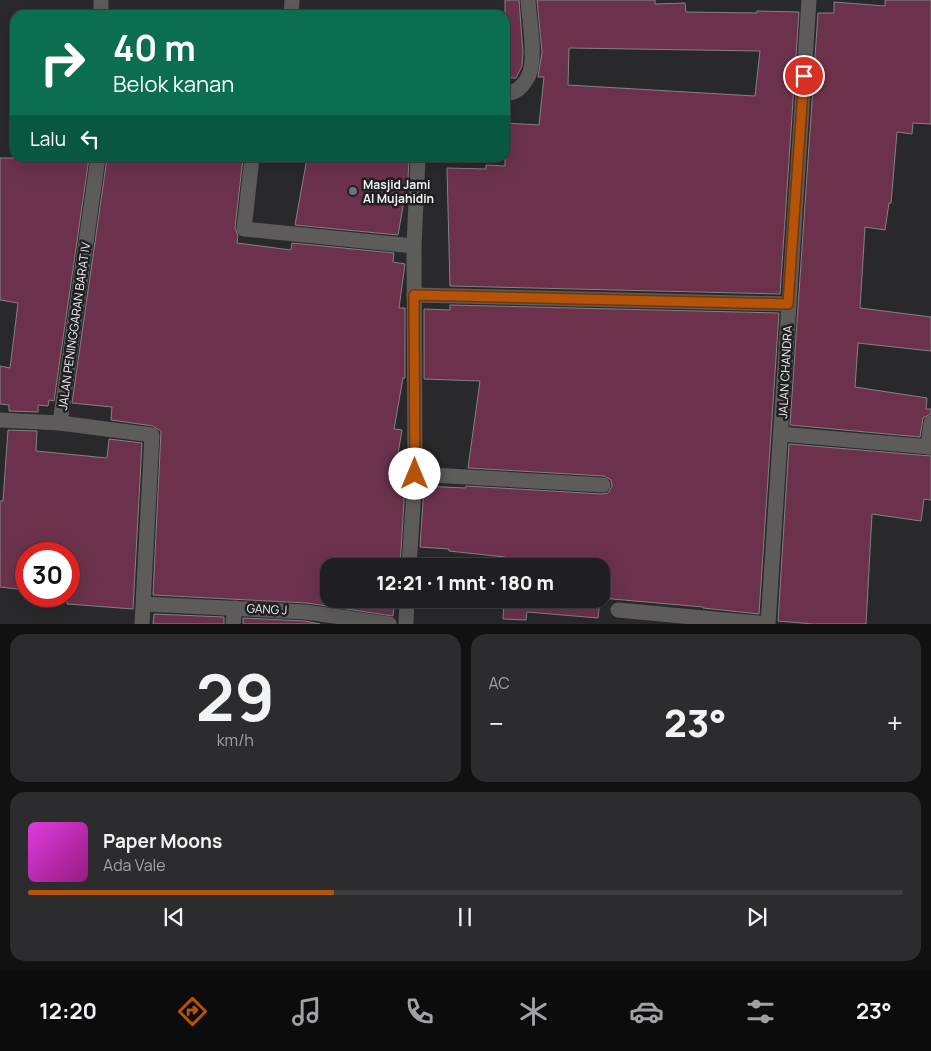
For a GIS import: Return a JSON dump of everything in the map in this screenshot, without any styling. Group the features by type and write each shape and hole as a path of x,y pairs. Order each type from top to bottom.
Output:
{"street":[{"path":"510,94 520,88 531,69 532,57 528,0"},
{"name":"JALAN CHANDRA","path":"768,624 809,0"},
{"name":"JALAN PENINGGARAN BARAT IV","path":"97,162 60,423 152,435 142,624"},
{"path":"252,162 244,229 414,246"},
{"path":"410,558 415,474 414,246 418,162"},
{"path":"414,295 788,304"},
{"path":"0,420 60,423"},
{"path":"781,434 929,447 931,423"},
{"path":"415,474 603,485"},
{"name":"GANG J","path":"144,604 306,612 390,624"},
{"path":"233,624 235,608"},
{"path":"406,624 407,608"},
{"path":"618,610 768,624"}],"building":[{"path":"505,0 519,0 523,52 522,66 516,78 510,78 510,10 505,10"},
{"path":"537,0 655,0 655,4 685,3 686,12 799,12 780,294 450,286 447,168 486,169 486,165 505,166 505,162 510,162 510,123 539,125 544,77 538,77 542,52","holes":["569,48 760,51 755,96 568,85"]},
{"path":"885,0 931,0 931,124 913,123 912,134 897,132 891,203 889,203 885,230 865,227 860,308 931,317 931,351 858,343 855,387 927,398 926,409 931,409 931,414 923,418 920,437 790,425 818,13 834,13 834,2 885,6"},
{"path":"0,158 10,158 10,162 88,162 54,401 49,400 48,406 38,405 38,412 9,411 9,405 0,404 0,366 10,368 18,303 0,300"},
{"path":"106,162 243,162 235,228 238,236 237,243 291,250 292,243 394,253 393,262 405,264 399,308 405,308 405,378 403,378 394,429 402,430 393,484 405,485 400,558 320,558 320,605 153,595 161,431 153,426 111,420 112,407 72,403"},
{"name":"Masjid Jami Al Mujahidin","path":"306,162 409,162 408,178 398,235 295,225"},
{"path":"450,305 779,313 759,614 610,599 610,558 505,558 449,551 449,549 420,547 424,486 465,488 466,486 602,494 608,493 612,486 611,480 604,476 468,468 480,381 424,379 424,309 450,310"},
{"path":"8,430 37,431 36,451 107,458 109,439 142,443 133,609 80,605 80,542 15,542 15,589 0,587 0,501 3,501"},
{"path":"789,444 931,456 931,500 924,499 921,521 872,514 866,624 813,624 778,621"},
{"path":"340,608 394,608 393,616"},
{"path":"504,608 599,608 598,618 527,612 526,620 503,619"},
{"path":"154,614 224,617 224,624 153,624"},
{"path":"243,618 305,621 320,624 243,624"}],"place":[{"name":"Masjid Jami Al Mujahidin","path":"353,191"}],"route":[{"path":"415,474 414,295 788,304 804,76"}]}
